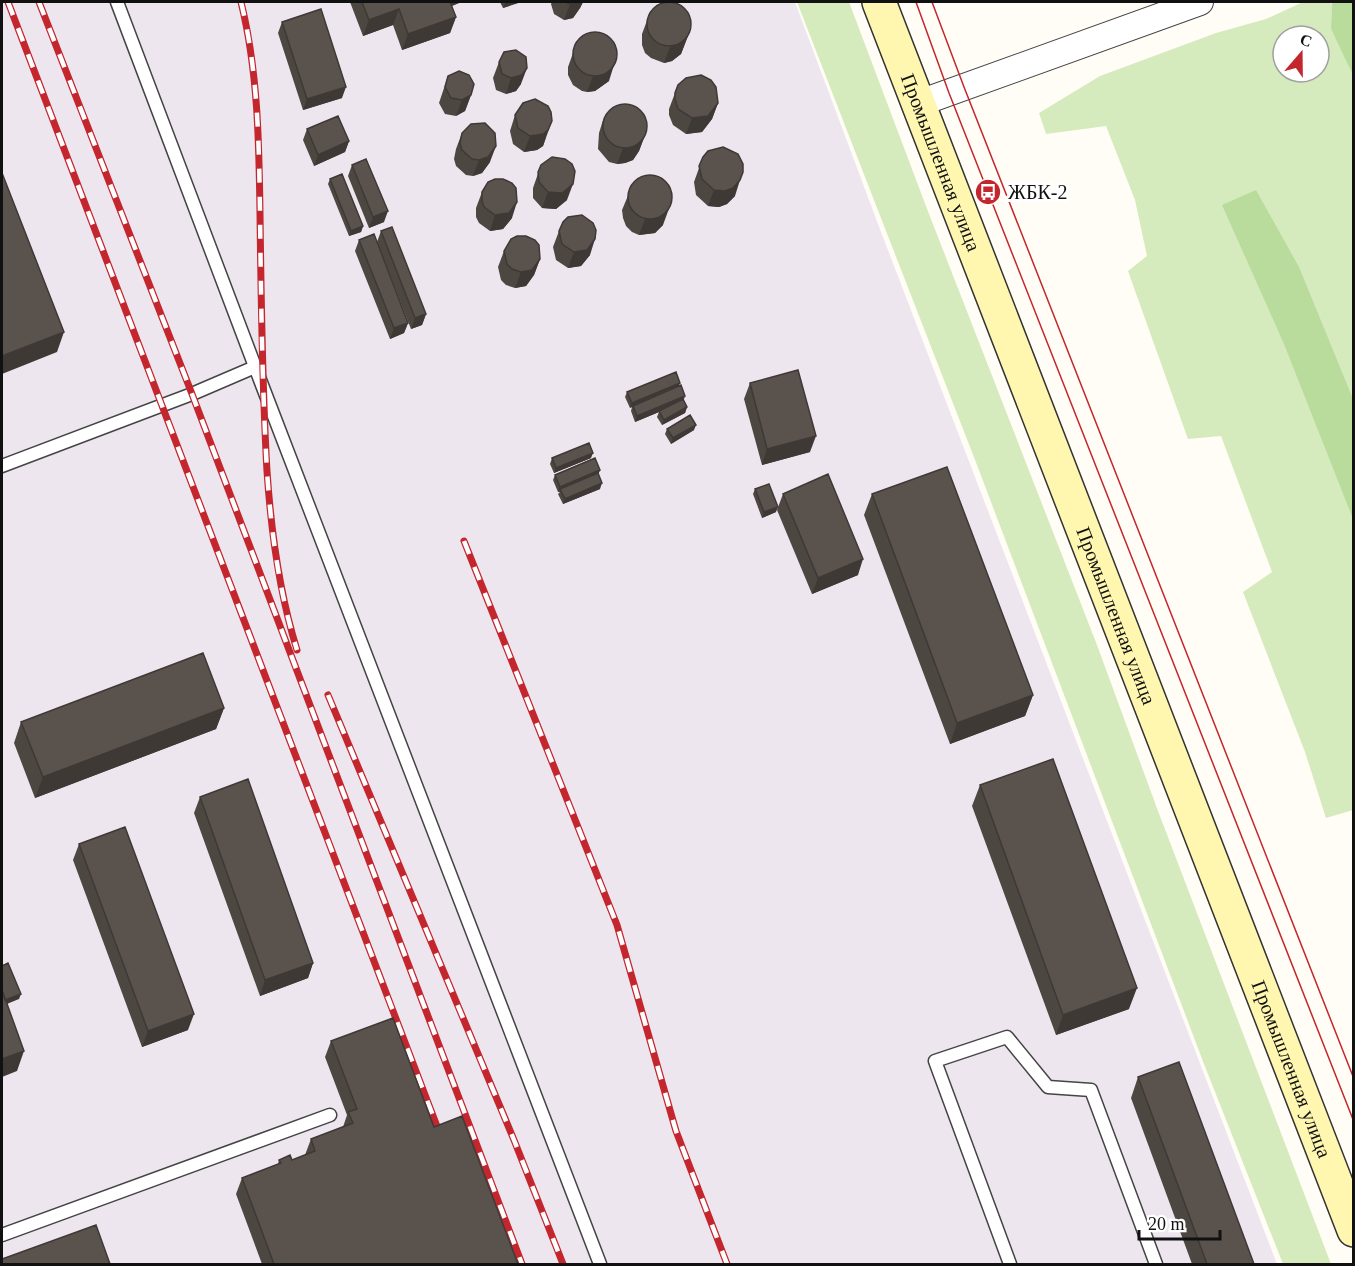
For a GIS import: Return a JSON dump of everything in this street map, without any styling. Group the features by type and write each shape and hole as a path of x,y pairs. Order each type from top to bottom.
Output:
{"street":[{"name":"Промышленная улица","path":"879,2 1353,1230"},
{"path":"917,104 1200,2"}],"lane":[{"path":"117,2 600,1264"},
{"path":"2,466 192,394 255,367"},
{"path":"1010,1264 935,1061 1007,1037 1048,1087 1091,1090 1156,1264"},
{"path":"2,1235 330,1115"}],"shaded area":[{"path":"2,2 795,2 1277,1264 2,1264"}],"green space":[{"path":"797,2 849,2 1097,645 1331,1264 1283,1264 1204,1064 977,465"},
{"path":"1303,2 1328,2 1332,4 1331,29 1354,75 1353,810 1326,818 1305,752 1243,592 1272,572 1221,436 1188,439 1128,271 1147,256 1135,200 1106,126 1046,134 1039,113 1100,76 1216,33 1266,19"},
{"path":"1332,2 1353,2 1353,75 1331,29"},
{"path":"1256,190 1299,267 1353,399 1353,519 1284,344 1222,205"}],"building":[{"path":"362,2 450,2 456,17 408,34 399,9 369,20"},
{"path":"669,2 684,9 691,24 684,39 669,46 654,39 647,24 654,9"},
{"path":"321,9 346,87 307,99 282,22"},
{"path":"595,32 610,39 617,54 610,69 595,76 580,69 573,54 580,39"},
{"path":"516,50 526,57 527,68 522,75 511,78 502,74 499,62 504,52"},
{"path":"459,71 469,75 474,84 471,95 462,100 451,98 445,87 448,76"},
{"path":"701,75 711,80 716,87 718,103 708,116 692,118 678,109 675,93 678,85 686,78"},
{"path":"535,99 548,106 552,121 548,130 543,134 530,136 518,128 515,115 523,103"},
{"path":"625,104 640,111 647,126 640,141 625,148 610,141 603,126 610,111"},
{"path":"338,116 349,141 318,155 307,129"},
{"path":"485,123 495,133 496,146 488,157 479,160 472,159 462,150 460,143 462,133 471,124"},
{"path":"723,147 738,154 743,164 740,180 733,188 725,191 714,190 702,179 699,166 708,151"},
{"path":"552,157 565,159 572,164 575,171 573,184 562,193 548,192 539,182 538,172 541,165"},
{"path":"366,159 388,211 373,217 352,165"},
{"path":"2,173 64,332 2,356"},
{"path":"342,174 363,226 351,231 330,179"},
{"path":"650,175 665,182 672,197 665,212 650,219 635,212 628,197 635,182"},
{"path":"503,179 512,183 516,188 517,202 509,213 495,215 484,207 482,192 488,182"},
{"path":"582,215 593,223 596,230 595,239 587,250 574,252 562,244 559,231 568,217"},
{"path":"392,227 426,314 415,318 381,231"},
{"path":"374,234 408,323 394,328 359,240"},
{"path":"526,236 535,240 539,245 540,259 532,270 521,272 512,269 507,264 504,251 511,239"},
{"path":"798,370 816,436 767,449 750,383"},
{"path":"676,372 680,383 632,403 627,392"},
{"path":"681,385 685,396 637,416 633,406"},
{"path":"683,399 687,407 664,420 659,411"},
{"path":"690,415 696,425 673,438 667,429"},
{"path":"589,443 593,453 556,468 552,458"},
{"path":"595,458 600,470 560,487 555,475"},
{"path":"947,467 1033,695 957,723 872,494"},
{"path":"598,473 602,483 565,499 560,489"},
{"path":"828,474 863,559 818,578 783,494"},
{"path":"769,484 778,507 764,512 755,489"},
{"path":"203,653 224,708 43,777 21,722"},
{"path":"1053,759 1137,988 1063,1015 980,785"},
{"path":"248,779 313,963 265,980 200,797"},
{"path":"125,827 194,1014 148,1031 79,844"},
{"path":"8,963 21,994 5,1000 2,990 2,966"},
{"path":"2,990 24,1051 2,1059"},
{"path":"393,1018 434,1127 462,1116 518,1264 274,1264 242,1178 281,1163 279,1160 290,1155 292,1160 315,1151 311,1139 353,1123 348,1112 357,1109 331,1041"},
{"path":"1179,1062 1254,1264 1207,1264 1138,1077"},
{"path":"96,1225 110,1264 2,1264 2,1259"}],"tram line":[{"path":"916,2 949,93 1354,1122"},
{"path":"932,2 1354,1079"}],"railway":[{"path":"8,2 443,1142"},
{"path":"39,2 192,394 522,1264"},
{"path":"241,2 251,54 258,133 263,374 269,494 281,584 297,650"},
{"path":"464,541 617,925 676,1131 727,1264"},
{"path":"328,695 514,1140 563,1264"}],"place":[{"name":"ЖБК-2","path":"988,192"}]}
